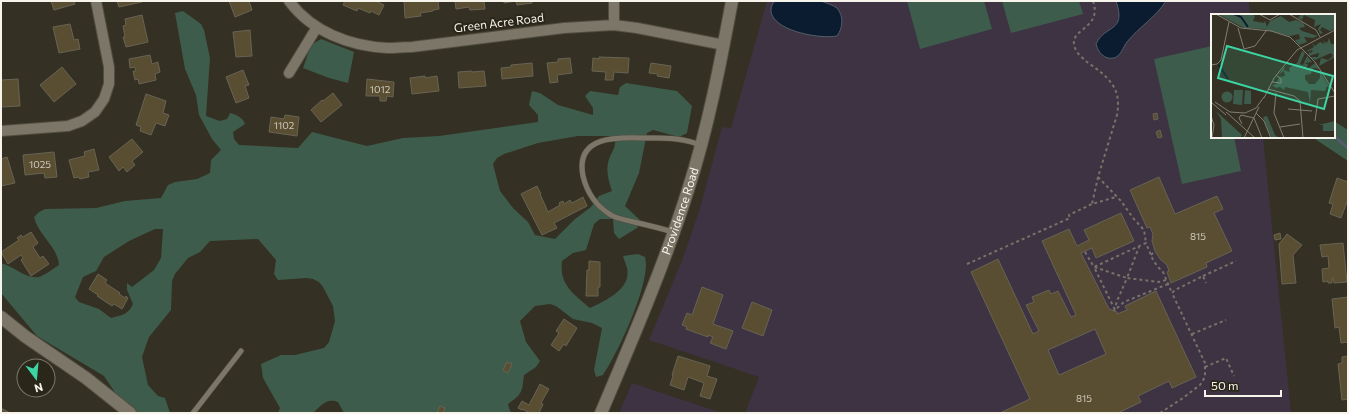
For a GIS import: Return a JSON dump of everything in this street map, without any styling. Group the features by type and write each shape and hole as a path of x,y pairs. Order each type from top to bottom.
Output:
{"street":[{"path":"1,131 68,126 82,121 95,112 104,99 109,84 108,67 96,1"},
{"name":"Green Acre Road","path":"289,1 302,16 317,27 332,35 367,46 389,48 564,28 614,25 724,45"},
{"path":"614,1 614,25"},
{"name":"Providence Road","path":"601,413 674,233 688,191 701,145 724,45 732,1"},
{"path":"289,73 317,27"},
{"path":"1,317 26,337 86,378 130,413"}],"lane":[{"path":"674,233 612,216 599,206 590,195 585,183 582,170 583,157 588,148 600,141 618,137 672,138 682,139 701,145"},
{"path":"193,413 241,351"}],"path":[{"path":"1092,204 1098,177 1119,105 1116,90 1110,81 1083,58 1075,48 1074,38 1089,26 1094,19 1095,8 1093,1"},
{"path":"1098,177 1144,230 1146,243 1155,264 1162,272 1205,363 1205,377 1200,385 1160,413"},
{"path":"967,264 1070,218 1069,215 1092,204 1116,197"},
{"path":"1094,267 1146,243"},
{"path":"1115,311 1117,301 1139,247"},
{"path":"1151,255 1155,251"},
{"path":"1085,252 1094,267 1115,311"},
{"path":"1172,293 1175,290 1236,261"},
{"path":"1094,267 1126,278 1160,282 1166,280"},
{"path":"1204,276 1206,282"},
{"path":"1115,311 1124,302 1168,284"},
{"path":"1192,334 1226,320"},
{"path":"1205,367 1226,358 1234,376"}],"shaded area":[{"path":"767,1 1249,1 1250,14 1211,14 1211,138 1263,138 1291,413 745,413 759,377 649,340 683,258 700,208 722,127 731,128"},
{"path":"632,383 722,413 619,413"}],"green space":[{"path":"907,1 984,1 992,29 920,49"},
{"path":"1002,1 1079,1 1083,14 1011,33"},
{"path":"183,11 201,24 204,30 210,58 206,116 220,121 227,119 230,113 241,118 245,124 233,132 234,139 239,145 298,148 312,132 367,146 403,138 439,136 538,122 538,115 529,105 532,91 540,93 558,105 593,115 593,108 585,96 590,91 618,95 620,87 626,83 677,91 692,106 687,133 679,137 653,130 647,133 639,173 625,206 641,221 637,228 619,239 614,233 613,219 600,219 594,224 586,250 573,253 562,261 565,283 573,293 590,308 610,298 625,282 627,268 623,256 638,254 645,257 646,268 643,283 632,318 603,375 596,377 594,370 602,328 592,323 573,319 556,306 550,304 535,306 520,321 526,342 540,361 536,367 524,375 523,386 519,395 508,404 510,411 513,413 344,413 338,402 330,401 324,403 313,413 278,413 280,408 263,378 261,364 281,355 295,355 324,348 329,342 335,321 333,306 319,282 306,278 278,280 274,274 276,260 258,239 210,241 200,252 188,258 175,274 172,281 171,310 149,337 142,357 148,385 158,396 165,398 170,413 136,413 120,400 104,376 37,336 1,293 1,263 34,277 39,277 59,265 55,252 39,230 34,217 45,209 96,208 125,201 161,198 168,185 175,182 197,179 210,173 211,160 221,150 212,139 199,115 196,95 185,69 175,13","holes":["578,136 614,136 615,144 607,166 612,191 599,196 591,207 575,219 555,239 535,235 528,222 513,208 500,191 493,164 497,158 504,154 538,143","155,229 163,229 161,258 154,270 132,287 127,283 127,290 133,304 129,310 124,314 111,318 99,309 79,302 75,297 83,277 96,271 104,257 129,241"]},
{"path":"321,39 354,52 348,83 329,78 303,68 311,45"},
{"path":"1211,46 1211,138 1234,138 1241,171 1182,184 1154,59"},
{"path":"1335,122 1348,130 1348,161 1314,138 1335,138"}],"water":[{"path":"775,1 821,1 834,6 839,11 842,18 839,33 837,36 830,37 811,35 791,30 783,26 776,21 771,13 772,6"},
{"path":"1116,1 1166,1 1162,7 1127,42 1122,51 1116,57 1107,58 1104,57 1098,50 1096,44 1104,33 1114,27 1117,23 1119,11"}],"building":[{"path":"51,1 74,1 75,4 54,10"},
{"path":"117,1 142,1 142,2 119,7"},
{"path":"229,1 249,1 252,10 235,17"},
{"path":"345,1 376,1 384,5 379,15 371,11 370,13 358,8 357,11 343,5"},
{"path":"404,1 438,1 439,9 420,13 421,16 405,18"},
{"path":"455,1 484,1 485,9 470,10 469,7 456,9"},
{"path":"504,1 516,1 504,3"},
{"path":"516,1 532,1 532,3 517,5"},
{"path":"142,15 148,42 126,47 123,37 125,37 123,26 126,25 125,19"},
{"path":"70,24 74,40 78,39 80,49 59,53 53,27"},
{"path":"250,30 252,56 236,57 233,32"},
{"path":"150,55 152,64 158,62 160,72 155,74 156,80 139,84 138,79 135,80 133,71 136,71 135,67 130,68 129,59"},
{"path":"599,57 629,58 628,73 614,72 613,80 605,80 606,72 592,71 593,58 599,59"},
{"path":"570,58 572,73 557,75 558,82 550,83 547,63 558,62 558,59"},
{"path":"532,63 533,76 502,79 501,68 511,67 511,65"},
{"path":"651,63 671,66 669,78 657,76 658,74 649,73"},
{"path":"62,67 76,84 54,102 40,85"},
{"path":"243,70 249,85 245,86 249,98 236,103 226,77"},
{"path":"484,71 486,86 459,88 458,72"},
{"path":"425,76 425,78 437,76 439,91 412,94 410,78"},
{"path":"18,79 20,106 1,107 1,80"},
{"path":"367,79 394,82 393,97 387,96 386,101 380,101 380,96 366,96"},
{"path":"333,93 342,105 321,122 311,110"},
{"path":"146,94 166,101 163,113 169,115 165,126 156,123 151,135 140,131 141,127 136,125"},
{"path":"1157,113 1158,119 1154,120 1153,114"},
{"path":"285,115 299,117 297,136 269,132 271,117 284,119"},
{"path":"1160,130 1162,137 1158,138 1156,132"},
{"path":"132,139 143,152 132,161 135,165 127,172 123,167 119,171 109,157"},
{"path":"94,149 99,170 88,172 89,177 80,179 79,177 74,178 69,160 85,156 84,152"},
{"path":"54,152 57,177 45,178 44,173 25,175 23,155"},
{"path":"7,157 15,183 1,186 1,159"},
{"path":"1159,177 1175,214 1217,196 1223,209 1214,213 1232,251 1206,263 1207,267 1171,283 1167,272 1169,271 1167,265 1160,259 1155,251 1152,241 1153,234 1150,227 1147,228 1130,190"},
{"path":"1337,178 1348,182 1348,199 1341,218 1330,214 1333,204 1329,203"},
{"path":"537,186 548,212 560,205 559,203 563,201 564,204 570,200 572,203 583,197 587,206 554,223 557,228 542,235 521,194"},
{"path":"1121,213 1134,241 1096,258 1092,248 1081,253 1109,309 1117,312 1117,314 1127,310 1125,306 1156,291 1196,377 1172,388 1169,381 1138,396 1141,402 1118,413 1000,413 1030,399 971,272 998,259 1033,334 1039,331 1026,305 1034,302 1032,297 1049,290 1051,294 1058,291 1071,317 1076,315 1042,241 1069,229 1077,246 1089,240 1084,230","holes":["1095,329 1106,354 1059,375 1048,350"]},
{"path":"31,232 38,243 33,247 40,258 43,256 49,264 31,276 21,260 23,258 21,255 8,264 1,252 19,240 17,238 21,235 23,237"},
{"path":"1280,233 1281,239 1275,240 1274,235"},
{"path":"1287,234 1302,245 1293,255 1296,283 1282,284 1279,244"},
{"path":"1343,243 1347,282 1334,283 1332,278 1332,283 1328,283 1328,281 1323,282 1322,269 1329,268 1328,256 1322,257 1320,245"},
{"path":"589,261 600,262 600,287 598,287 598,296 586,296 587,270 589,270"},
{"path":"98,274 107,280 105,283 125,298 126,296 128,298 122,309 114,304 112,306 89,289"},
{"path":"702,287 723,295 713,324 733,331 726,349 710,343 713,337 708,335 708,337 686,329 687,327 682,325 687,313 692,315"},
{"path":"1348,297 1348,342 1341,343 1339,327 1335,328 1332,299"},
{"path":"752,302 772,310 763,336 742,328"},
{"path":"564,319 577,328 566,346 564,344 559,351 551,345 559,333 556,331"},
{"path":"678,356 710,366 707,376 717,379 710,399 700,396 704,383 688,377 684,390 670,385"},
{"path":"1348,356 1348,399 1342,400 1338,364 1342,363 1342,357"},
{"path":"507,362 512,364 508,373 503,370"},
{"path":"540,384 549,389 541,403 543,404 539,413 530,413 518,408 522,401 529,405"},
{"path":"440,406 445,408 443,413 437,413"},
{"path":"1,409 3,409 10,413 1,413"}],"waterway":[{"path":"1335,137 1348,148"}]}
